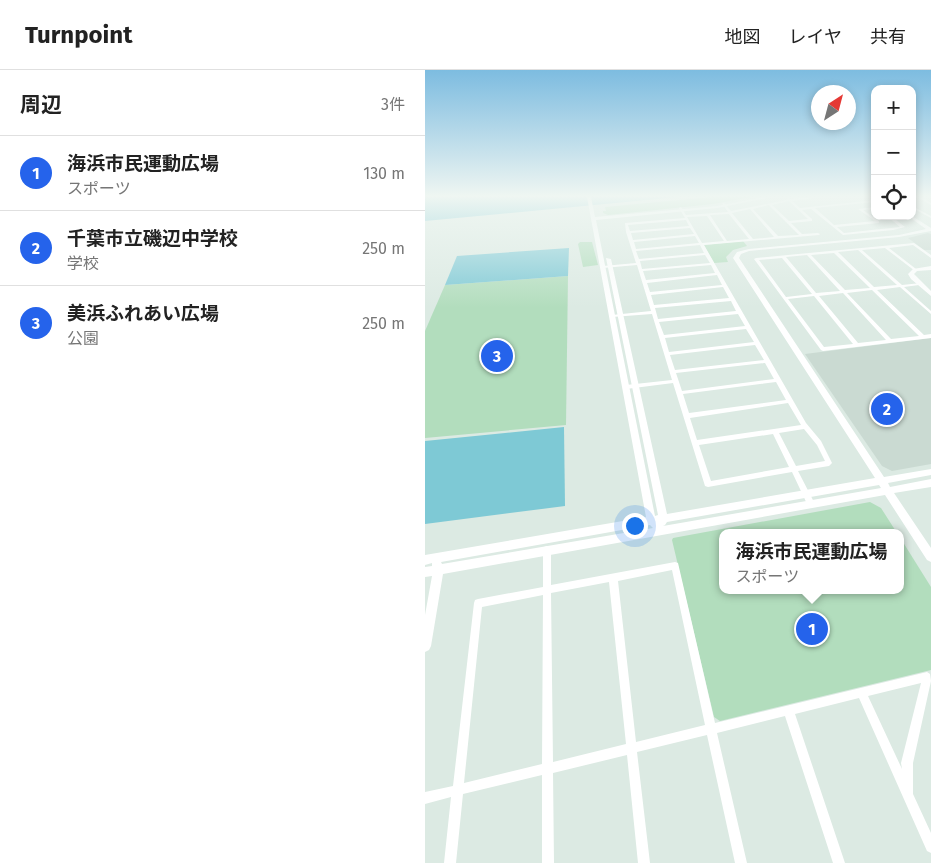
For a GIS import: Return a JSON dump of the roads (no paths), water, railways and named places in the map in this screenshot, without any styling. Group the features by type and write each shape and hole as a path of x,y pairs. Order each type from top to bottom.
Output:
{"street":[{"path":"600,234 651,520 660,530"},
{"path":"629,234 708,484 829,463 819,443 805,427 696,235 631,241"},
{"path":"721,234 726,242"},
{"path":"748,234 752,240"},
{"path":"774,234 777,238"},
{"path":"634,250 818,234"},
{"path":"910,234 749,250 739,253 735,258 931,557"},
{"path":"931,257 913,244 756,259 823,350 931,336"},
{"path":"886,247 915,270 931,268"},
{"path":"859,249 931,313"},
{"path":"834,252 923,337"},
{"path":"606,267 707,254"},
{"path":"808,254 890,341"},
{"path":"783,256 857,345"},
{"path":"640,270 712,264"},
{"path":"915,270 911,276 931,294"},
{"path":"644,282 718,274"},
{"path":"785,298 919,284"},
{"path":"648,294 725,286"},
{"path":"616,316 653,309 732,299"},
{"path":"656,321 740,312"},
{"path":"616,316 635,386 663,518 660,530"},
{"path":"661,337 748,327"},
{"path":"667,354 757,343"},
{"path":"673,372 767,361"},
{"path":"679,393 779,380"},
{"path":"626,387 675,381"},
{"path":"687,416 791,401"},
{"path":"695,444 805,427"},
{"path":"775,431 811,504"},
{"path":"430,559 931,472"},
{"path":"425,572 931,483"},
{"path":"547,550 548,863"},
{"path":"430,559 439,569"},
{"path":"425,572 430,559"},
{"path":"450,863 479,603 675,566 741,863"},
{"path":"425,646 439,569"},
{"path":"613,578 644,863"},
{"path":"425,798 927,678 907,763 908,794"},
{"path":"862,694 931,847"},
{"path":"789,712 839,863"}],"water":[{"path":"569,248 568,276 445,285 457,256"},
{"path":"564,427 565,506 425,524 425,441"}],"place":[{"name":"美浜ふれあい広場","path":"497,356"},
{"name":"千葉市立磯辺中学校","path":"887,409"},
{"name":"海浜市民運動広場","path":"812,629"}]}
